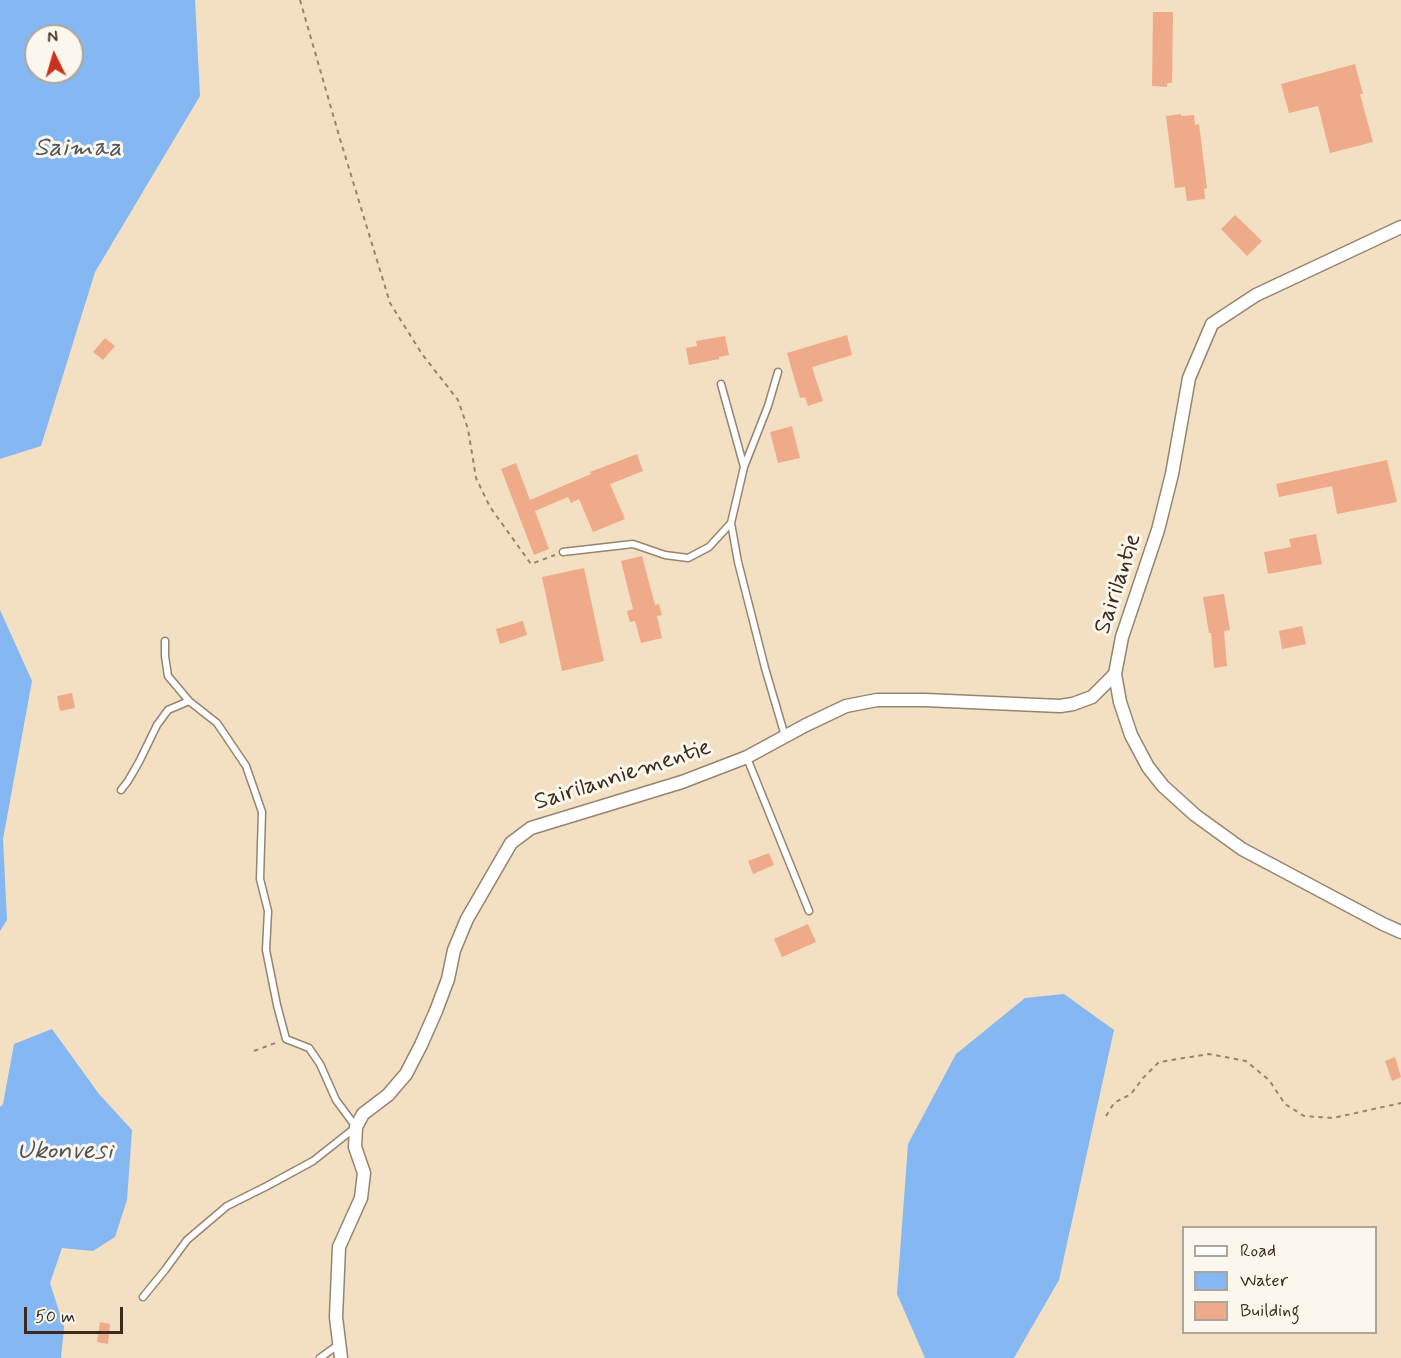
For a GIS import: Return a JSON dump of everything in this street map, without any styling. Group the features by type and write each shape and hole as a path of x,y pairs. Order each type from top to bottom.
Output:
{"street":[{"name":"Sairilantie","path":"1401,226 1256,295 1212,324 1189,378 1172,474 1158,530 1122,637 1115,674 1120,702 1131,735 1148,767 1163,786 1195,815 1242,849 1401,932"},
{"name":"Sairilanniementie","path":"356,1127 363,1114 388,1095 406,1074 436,1011 448,979 454,950 467,919 511,843 531,828 682,782 747,757 846,706 877,700 925,700 1060,706 1092,697 1115,674"},
{"path":"341,1358 336,1317 339,1247 362,1198 364,1173 355,1147 356,1127"}],"lane":[{"path":"778,372 768,406 744,467 731,523 746,594 785,736"},
{"path":"721,384 744,467"},
{"path":"563,552 633,544 665,555 688,558 709,547 731,523"},
{"path":"143,1297 187,1240 227,1206 313,1161 356,1127 336,1100 320,1064 309,1048 286,1040 266,950 268,911 261,879 262,812 246,766 217,723 189,701 168,676 165,641"},
{"path":"121,790 157,725 168,710 189,701"},
{"path":"747,757 808,911"},
{"path":"320,1358 339,1345"}],"path":[{"path":"300,0 390,303 422,354 458,400 468,429 476,478 490,507 531,564 563,552"},
{"path":"254,1051 286,1040"},
{"path":"1106,1116 1114,1103 1131,1094 1159,1062 1209,1054 1245,1061 1269,1080 1285,1104 1304,1116 1333,1118 1401,1103"}],"water":[{"name":"Saimaa","path":"0,0 195,0 200,96 95,272 41,446 0,459"},
{"path":"0,610 32,681 3,839 7,920 0,931"},
{"path":"1064,994 1114,1030 1059,1280 1014,1358 925,1358 897,1294 908,1144 956,1054 1025,998"},
{"name":"Ukonvesi","path":"52,1029 99,1094 132,1130 127,1200 115,1237 93,1251 62,1248 50,1283 64,1327 61,1358 0,1358 0,1107 3,1104 14,1044"}],"building":[{"path":"1153,12 1173,12 1172,83 1167,83 1167,87 1152,86"},
{"path":"1355,64 1363,94 1360,94 1373,142 1330,153 1318,106 1289,113 1281,84"},
{"path":"1181,114 1181,116 1194,115 1195,125 1199,124 1207,188 1204,189 1205,199 1187,201 1185,187 1175,188 1166,116"},
{"path":"1235,215 1262,241 1247,256 1221,229"},
{"path":"847,335 852,355 812,367 823,401 808,406 805,397 800,398 787,353"},
{"path":"725,336 729,355 689,365 686,348 697,346 696,341"},
{"path":"105,338 115,346 103,360 93,352"},
{"path":"792,426 800,458 778,463 770,432"},
{"path":"637,454 643,471 610,484 625,519 593,532 579,499 571,503 568,497 535,511 549,549 534,555 501,469 516,463 530,500 591,474 590,472"},
{"path":"1387,460 1397,502 1337,514 1332,486 1279,497 1276,484"},
{"path":"1316,534 1322,564 1268,574 1264,552 1291,547 1289,539"},
{"path":"642,556 655,605 659,604 662,615 657,616 662,638 641,643 635,621 630,622 627,611 633,609 621,561"},
{"path":"584,568 604,661 562,671 542,577"},
{"path":"1224,594 1230,630 1224,631 1227,666 1214,668 1211,633 1209,633 1203,597"},
{"path":"523,621 527,635 500,644 496,629"},
{"path":"1302,626 1306,644 1282,649 1279,631"},
{"path":"72,693 75,708 60,711 57,696"},
{"path":"769,853 774,865 753,874 748,861"},
{"path":"808,924 816,942 782,957 774,939"},
{"path":"1395,1057 1401,1077 1392,1081 1385,1061"},
{"path":"100,1322 110,1324 108,1344 97,1342"}]}
